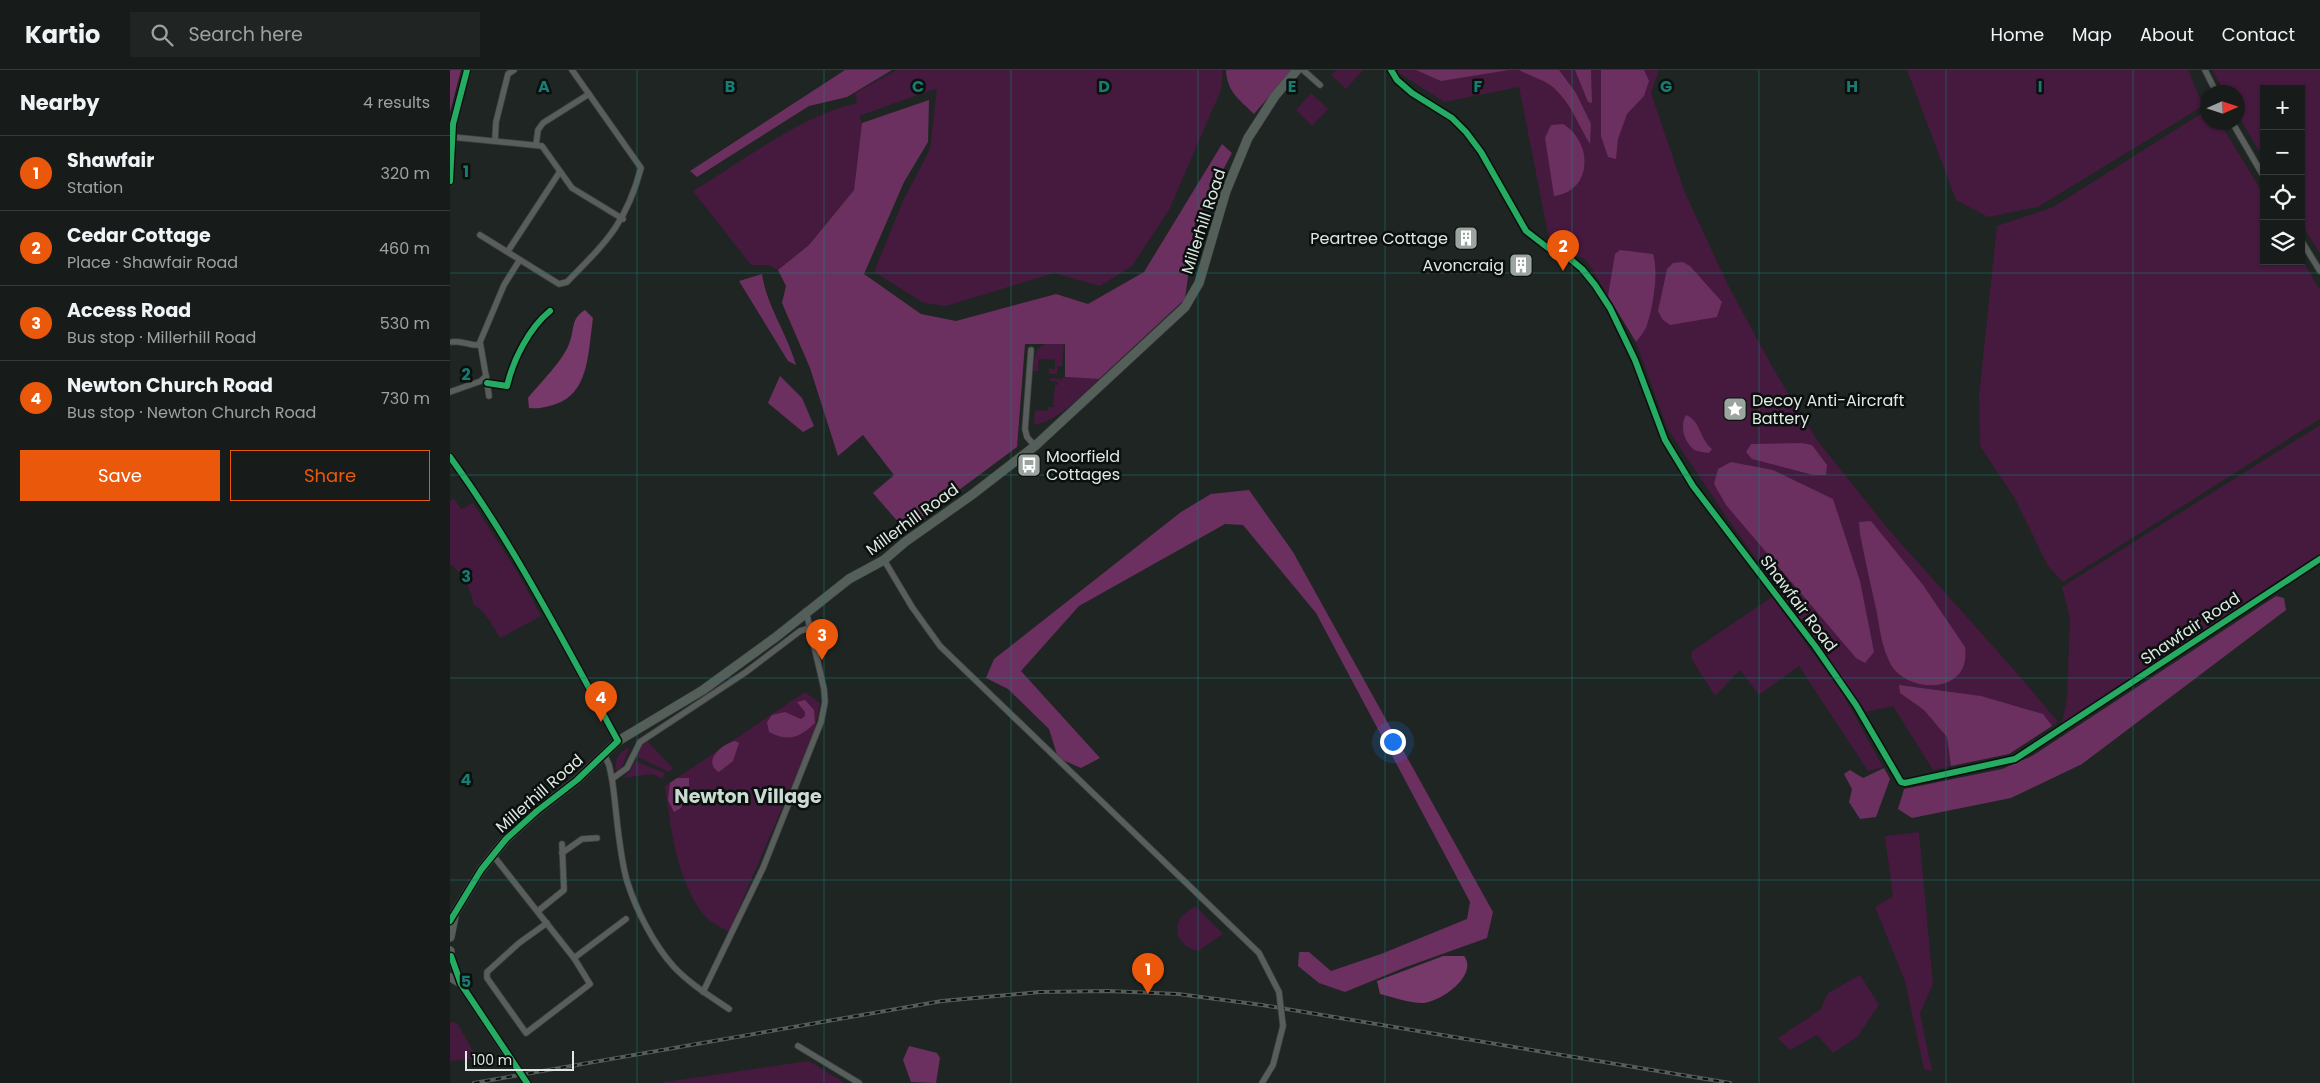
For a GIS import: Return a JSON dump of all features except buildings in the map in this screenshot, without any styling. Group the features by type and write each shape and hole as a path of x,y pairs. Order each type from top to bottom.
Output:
{"main road":[{"name":"Millerhill Road","path":"450,937 452,919 492,854 536,810 577,780 618,741 703,690 776,637 806,611 849,580 884,560 904,542 973,494 1035,446 1185,307 1199,283 1226,191 1248,138 1275,96 1296,70"}],"street":[{"path":"450,181 452,136 456,111 467,70"},
{"path":"495,140 496,122 508,74 514,70"},
{"path":"480,235 508,251 519,261 559,284 567,282 606,243 623,219 641,168 572,70"},
{"path":"1303,70 1320,85"},
{"name":"Shawfair Road","path":"1390,70 1397,80 1412,93 1452,118 1466,132 1482,152 1526,231 1548,248 1569,258 1582,268 1610,308 1635,360 1665,440 1688,478 1815,646 1856,705 1901,782 1905,783 2015,759 2320,559"},
{"path":"2205,70 2212,85"},
{"path":"536,145 538,130 542,123 589,94"},
{"path":"2237,130 2263,175"},
{"path":"452,136 542,146 572,188 623,219"},
{"path":"508,251 560,173"},
{"path":"2305,247 2320,271"},
{"path":"489,396 480,345 504,285 519,261"},
{"path":"452,342 460,340 472,346 480,345"},
{"path":"1032,350 1025,429 1027,437 1035,446"},
{"path":"450,392 481,382 486,376"},
{"path":"450,457 483,504 536,593 618,741"},
{"path":"884,560 912,607 940,646 1259,953 1269,968 1279,992 1283,1026 1273,1064 1262,1083"},
{"path":"703,992 763,868 822,722 825,702 824,689 806,611"},
{"path":"612,779 627,768 640,742 746,672 800,631 810,628"},
{"path":"604,754 612,779 623,858 628,881 635,899 662,950 674,967 703,992 728,1009"},
{"path":"562,853 582,839 597,838"},
{"path":"538,911 564,890 562,844"},
{"path":"492,854 547,922 574,958 590,984 526,1033 487,978 487,972 519,943 547,922"},
{"path":"574,958 626,919"},
{"path":"450,956 461,984 527,1083"},
{"path":"450,977 461,984"},
{"path":"798,1046 859,1083"}],"shaded area":[{"path":"450,70 461,70 450,112"},
{"path":"845,70 892,70 847,97 809,106 697,177 690,171"},
{"path":"897,70 1223,70 1221,90 1169,210 1132,266 1100,286 1054,273 946,306 924,303 874,272 903,201 930,149 937,88 859,116 862,123 854,190 809,245 778,270 769,265 751,265 693,191 793,129 836,109 857,103 855,93"},
{"path":"1226,70 1292,70 1254,114 1231,90"},
{"path":"1336,70 1363,70 1346,89 1331,75"},
{"path":"1398,70 1659,70 1651,93 1685,193 1729,287 1774,370 1817,440 1889,530 2017,673 2058,722 2009,754 1933,770 1893,706 1866,712 1727,518 1667,428 1636,342 1587,261 1549,239 1519,87 1444,102 1399,73"},
{"path":"1416,70 1509,70 1441,81"},
{"path":"1519,70 1559,70 1576,93 1591,124 1590,144 1570,107 1560,94 1546,83"},
{"path":"1575,70 1591,70 1592,103 1588,102"},
{"path":"1601,70 1644,70 1649,81 1644,96 1627,114 1618,139 1616,159 1608,157 1601,136"},
{"path":"1907,70 2188,70 2200,99 2200,108 2038,207 1988,217 1956,200"},
{"path":"2212,70 2320,70 2320,254 2305,230 2305,85 2260,85 2260,152 2245,127 2245,85 2220,85"},
{"path":"1311,93 1328,109 1312,126 1296,110"},
{"path":"929,100 928,142 904,182 864,274 921,314 956,321 1056,294 1088,304 1144,272 1222,144 1232,153 1195,223 1185,299 1099,379 1065,377 1065,344 1025,344 1017,447 905,530 873,493 894,475 863,435 838,456 810,368 782,303 786,286 778,270 809,245 854,190 862,123"},
{"path":"2200,114 2200,130 2224,130 2260,188 2260,265 2305,265 2320,290 2320,419 2063,582 2048,566 2014,497 1980,446 1979,395 1997,226 2053,207"},
{"path":"1563,124 1573,132 1580,142 1584,153 1584,165 1582,176 1576,185 1567,192 1554,196 1545,138 1551,125"},
{"path":"1620,250 1653,254 1655,261 1655,290 1651,309 1646,327 1636,342 1608,296 1615,254"},
{"path":"1683,262 1690,266 1722,302 1717,317 1670,325 1663,320 1658,311 1667,269 1673,263"},
{"path":"762,274 768,298 796,365 788,361 739,281"},
{"path":"585,310 593,318 587,361 575,391 567,399 556,404 540,408 529,408 528,398 566,351 575,321 580,313"},
{"path":"1046,344 1064,344 1062,366 1057,366 1057,374 1049,374 1049,368 1055,369 1055,360 1039,359 1038,371 1033,371 1037,351"},
{"path":"780,376 802,398 814,426 803,432 768,403"},
{"path":"1062,377 1099,379 1061,413 1034,425 1035,410 1047,411 1048,407 1053,407 1055,385 1058,385 1058,382 1050,381 1050,378 1062,379"},
{"path":"1686,415 1695,421 1712,449 1709,453 1695,450 1687,441 1683,428"},
{"path":"2320,425 2320,556 2062,724 2067,698 2070,618 2062,587"},
{"path":"1801,443 1812,445 1827,465 1826,475 1813,475 1752,459 1746,452 1751,444"},
{"path":"1731,462 1773,470 1833,499 1860,581 1874,652 1865,663 1856,658 1726,505 1714,484 1718,469"},
{"path":"1249,490 1293,552 1493,912 1487,938 1406,967 1345,992 1319,983 1298,966 1299,952 1309,952 1331,971 1381,954 1467,919 1470,902 1316,613 1243,525 1225,524 1079,606 1021,671 1100,758 1081,768 1058,758 1049,729 1008,689 986,678 994,659 1181,512 1211,494"},
{"path":"454,498 461,509 473,503 518,573 541,616 500,638 485,615 473,604 466,582 450,564 450,501"},
{"path":"1871,521 1923,585 1965,647 1965,663 1959,674 1949,681 1937,685 1924,685 1899,675 1891,665 1885,652 1860,534 1859,522"},
{"path":"2276,596 2284,598 2286,610 2082,764 2011,798 1912,818 1898,809 1904,789 2002,769 2032,756"},
{"path":"1772,597 1844,696 1883,767 1868,771 1799,666 1759,695 1740,670 1715,696 1691,658 1692,651"},
{"path":"1899,685 1981,696 2043,714 2052,726 2009,754 1951,766 1947,737 1924,710 1900,693"},
{"path":"805,692 820,703 814,733 729,932 703,914 687,885 676,853 665,786"},
{"path":"805,700 814,710 815,723 799,735 788,738 769,732 767,722 772,715 785,712 801,719 805,716 805,712 797,702"},
{"path":"646,740 673,768 669,772 635,756 640,745"},
{"path":"735,741 739,743 733,761 719,772 712,763 715,754 719,749"},
{"path":"630,746 622,767 616,771 618,756"},
{"path":"635,761 665,773 662,779 653,774 623,778 630,771"},
{"path":"1884,768 1890,779 1876,817 1860,819 1849,802 1852,789 1844,774 1850,770 1863,778"},
{"path":"677,778 689,778 689,786 681,808 674,812 668,800 670,783"},
{"path":"1919,832 1933,984 1920,1013 1932,1071 1924,1069 1905,981 1875,907 1893,896 1885,836"},
{"path":"1195,906 1223,934 1198,951 1188,947 1180,940 1177,930 1181,917"},
{"path":"1443,956 1464,956 1467,963 1462,979 1447,993 1430,1002 1422,1003 1380,994 1377,981"},
{"path":"1860,975 1879,1005 1857,1037 1833,1053 1817,1035 1790,1050 1778,1038 1820,1010 1828,993"},
{"path":"450,1022 457,1023 477,1058 450,1061"},
{"path":"909,1046 937,1053 940,1058 936,1083 911,1082 903,1060"},
{"path":"809,1061 845,1083 658,1083"}],"railway":[{"path":"474,1083 942,1001 1040,992 1108,991 1178,994 1262,1005 1730,1083"}],"cycle path":[{"path":"450,181 453,124 467,70"},
{"path":"1391,70 1397,80 1412,93 1452,118 1466,132 1481,152 1526,231 1548,248 1569,258 1582,269 1595,285 1610,308 1635,360 1665,440 1693,486 1815,646 1856,705 1901,782 1905,783 2015,759 2320,559"},
{"path":"487,383 507,386 513,366 523,345 535,326 550,311"},
{"path":"450,457 518,561 618,741 577,780 537,811 506,839 481,870 450,921"},
{"path":"451,956 461,984 527,1083"}],"place":[{"name":"Peartree Cottage","path":"1466,238"},
{"name":"Avoncraig","path":"1521,265"},
{"name":"Cedar Cottage","path":"1563,271"},
{"name":"Decoy Anti-Aircraft Battery","path":"1735,409"},
{"name":"Moorfield Cottages","path":"1029,465"},
{"name":"Access Road","path":"822,660"},
{"name":"Newton Church Road","path":"601,722"},
{"name":"Shawfair","path":"1148,994"}],"district":[{"name":"Newton Village","path":"748,796"}]}
